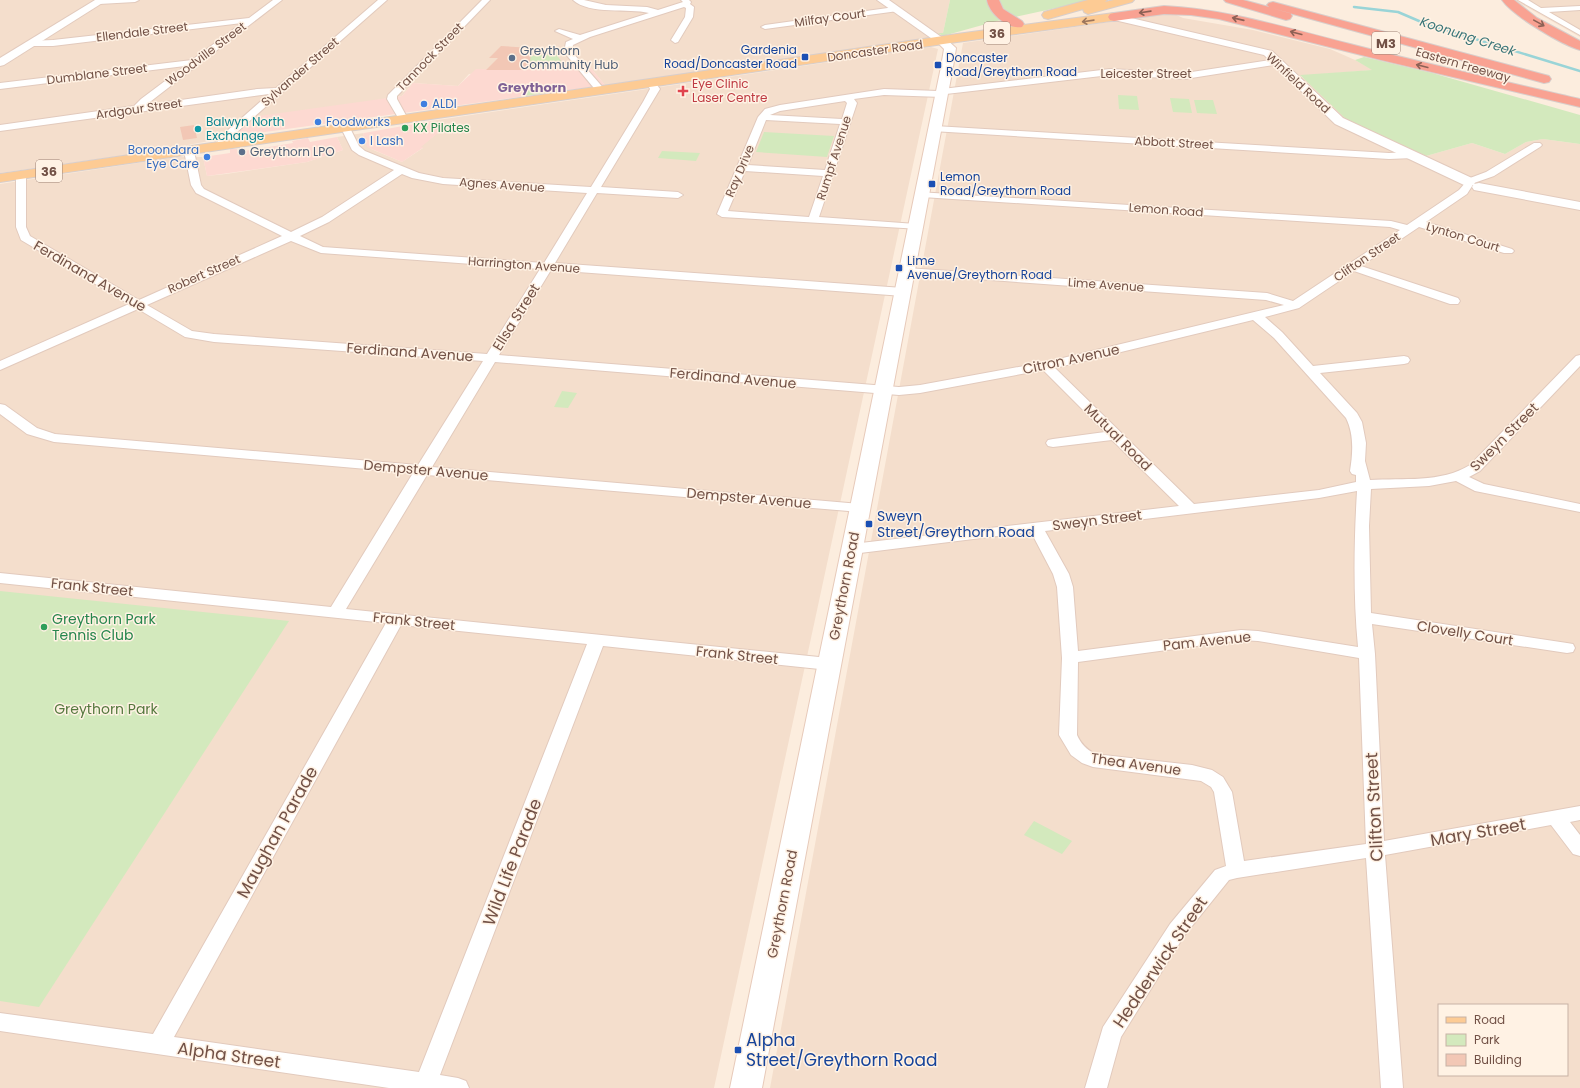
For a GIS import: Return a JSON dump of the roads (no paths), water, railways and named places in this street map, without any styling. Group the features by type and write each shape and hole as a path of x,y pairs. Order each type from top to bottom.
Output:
{"highway":[{"path":"993,0 995,7 1001,13 1023,26"},
{"name":"Eastern Freeway","path":"1230,0 1580,97"},
{"name":"Eastern Freeway","path":"1256,0 1557,83"},
{"path":"1508,0 1514,7 1532,19 1580,46"},
{"name":"36","path":"1114,17 1148,11 1175,10 1202,12 1232,18 1388,58 1580,102"}],"main road":[{"name":"Doncaster Road","path":"1023,26 1101,0"},
{"name":"Doncaster Road","path":"0,178 942,41 1023,26 1128,0"},
{"name":"Doncaster Road","path":"1023,26 1114,17"},
{"name":"Greythorn Road","path":"746,1088 942,93 950,48 942,41"}],"street":[{"path":"0,63 101,1 135,0"},
{"name":"Woodville Street","path":"137,109 144,101 278,0"},
{"name":"Sylvander Street","path":"221,146 223,139 383,0"},
{"name":"Tannock Street","path":"403,119 392,97 393,95 486,0"},
{"path":"577,0 599,6 640,8 658,12"},
{"path":"882,0 942,41"},
{"path":"1522,0 1580,33"},
{"path":"601,91 568,52 570,44 580,38 682,3 690,12 675,40"},
{"path":"1540,10 1580,8"},
{"name":"Milfay Court","path":"765,27 895,9"},
{"name":"Winfield Road","path":"1114,17 1264,52 1270,55 1339,121 1476,183 1508,193 1580,206"},
{"name":"Ellendale Street","path":"32,43 49,43 237,20 252,20"},
{"path":"559,31 580,38"},
{"name":"Leicester Street","path":"942,93 1110,72 1185,76 1277,62"},
{"name":"Dumblane Street","path":"0,86 175,64 194,63"},
{"name":"Ellsa Street","path":"335,613 654,91 655,88 651,83"},
{"name":"Ardgour Street","path":"0,128 257,92 278,91"},
{"path":"763,117 766,113 775,109 888,91 942,93"},
{"name":"Rumpf Avenue","path":"813,220 852,103 847,97"},
{"path":"763,117 846,122"},
{"name":"Ray Drive","path":"763,117 722,214 916,227"},
{"name":"Agnes Avenue","path":"346,128 357,150 402,170 433,180 678,195"},
{"name":"Abbott Street","path":"935,129 1389,156 1413,155"},
{"name":"Clifton Street","path":"1392,1088 1376,849 1367,654 1363,617 1362,526 1358,512 1360,489 1357,432 1354,420 1261,315 1291,306 1353,267 1476,183 1537,145"},
{"name":"Harrington Avenue","path":"189,151 196,185 200,191 289,236 315,248 332,252 903,292"},
{"path":"742,168 829,173"},
{"name":"Robert Street","path":"0,366 325,220 385,179 402,170"},
{"name":"Ferdinand Avenue","path":"21,175 21,227 25,238 184,331 204,337 491,358 884,390"},
{"name":"Lemon Road","path":"922,194 1413,226"},
{"name":"Lynton Court","path":"1413,226 1508,251"},
{"path":"1353,267 1454,301"},
{"name":"Lime Avenue","path":"907,271 1257,296 1291,306"},
{"name":"Citron Avenue","path":"884,390 910,391 1046,366 1261,315"},
{"path":"1310,370 1404,360"},
{"name":"Sweyn Street","path":"852,549 1459,477 1475,468 1580,360"},
{"name":"Mutual Road","path":"1046,366 1190,509"},
{"name":"Dempster Avenue","path":"0,408 32,431 54,438 860,508"},
{"path":"1053,443 1116,435"},
{"path":"1459,477 1480,488 1580,508"},
{"name":"Thea Avenue","path":"1035,527 1061,574 1065,587 1070,658 1068,735 1072,746 1082,756 1093,760 1192,772 1206,775 1217,782 1223,792 1232,850 1237,870"},
{"name":"Frank Street","path":"0,578 829,664"},
{"name":"Clovelly Court","path":"1363,617 1567,648"},
{"name":"Maughan Parade","path":"159,1044 396,619"},
{"name":"Pam Avenue","path":"1070,658 1241,635 1258,636 1367,654"},
{"name":"Wild Life Parade","path":"426,1084 597,640"},
{"name":"Mary Street","path":"1376,849 1580,813"},
{"path":"1556,818 1580,849"},
{"name":"Hedderwick Street","path":"1096,1088 1111,1034 1173,937 1222,875 1237,870 1376,849"},
{"name":"Alpha Street","path":"0,1022 458,1088"}],"waterway":[{"name":"Koonung Creek","path":"1354,7 1398,12 1426,24 1580,71"}],"place":[{"name":"Gardenia Road/Doncaster Road","path":"805,57"},
{"name":"Greythorn Community Hub","path":"512,58"},
{"name":"Doncaster Road/Greythorn Road","path":"938,65"},
{"name":"Eye Clinic Laser Centre","path":"683,91"},
{"name":"ALDI","path":"424,104"},
{"name":"Foodworks","path":"318,122"},
{"name":"KX Pilates","path":"405,128"},
{"name":"Balwyn North Exchange","path":"198,129"},
{"name":"I Lash","path":"362,141"},
{"name":"Greythorn LPO","path":"242,152"},
{"name":"Boroondara Eye Care","path":"207,157"},
{"name":"Lemon Road/Greythorn Road","path":"932,184"},
{"name":"Lime Avenue/Greythorn Road","path":"899,268"},
{"name":"Sweyn Street/Greythorn Road","path":"869,524"},
{"name":"Greythorn Park Tennis Club","path":"44,627"},
{"name":"Alpha Street/Greythorn Road","path":"738,1050"}],"district":[{"name":"Greythorn","path":"532,87"}],"park label":[{"name":"Greythorn Park","path":"106,709"}]}
